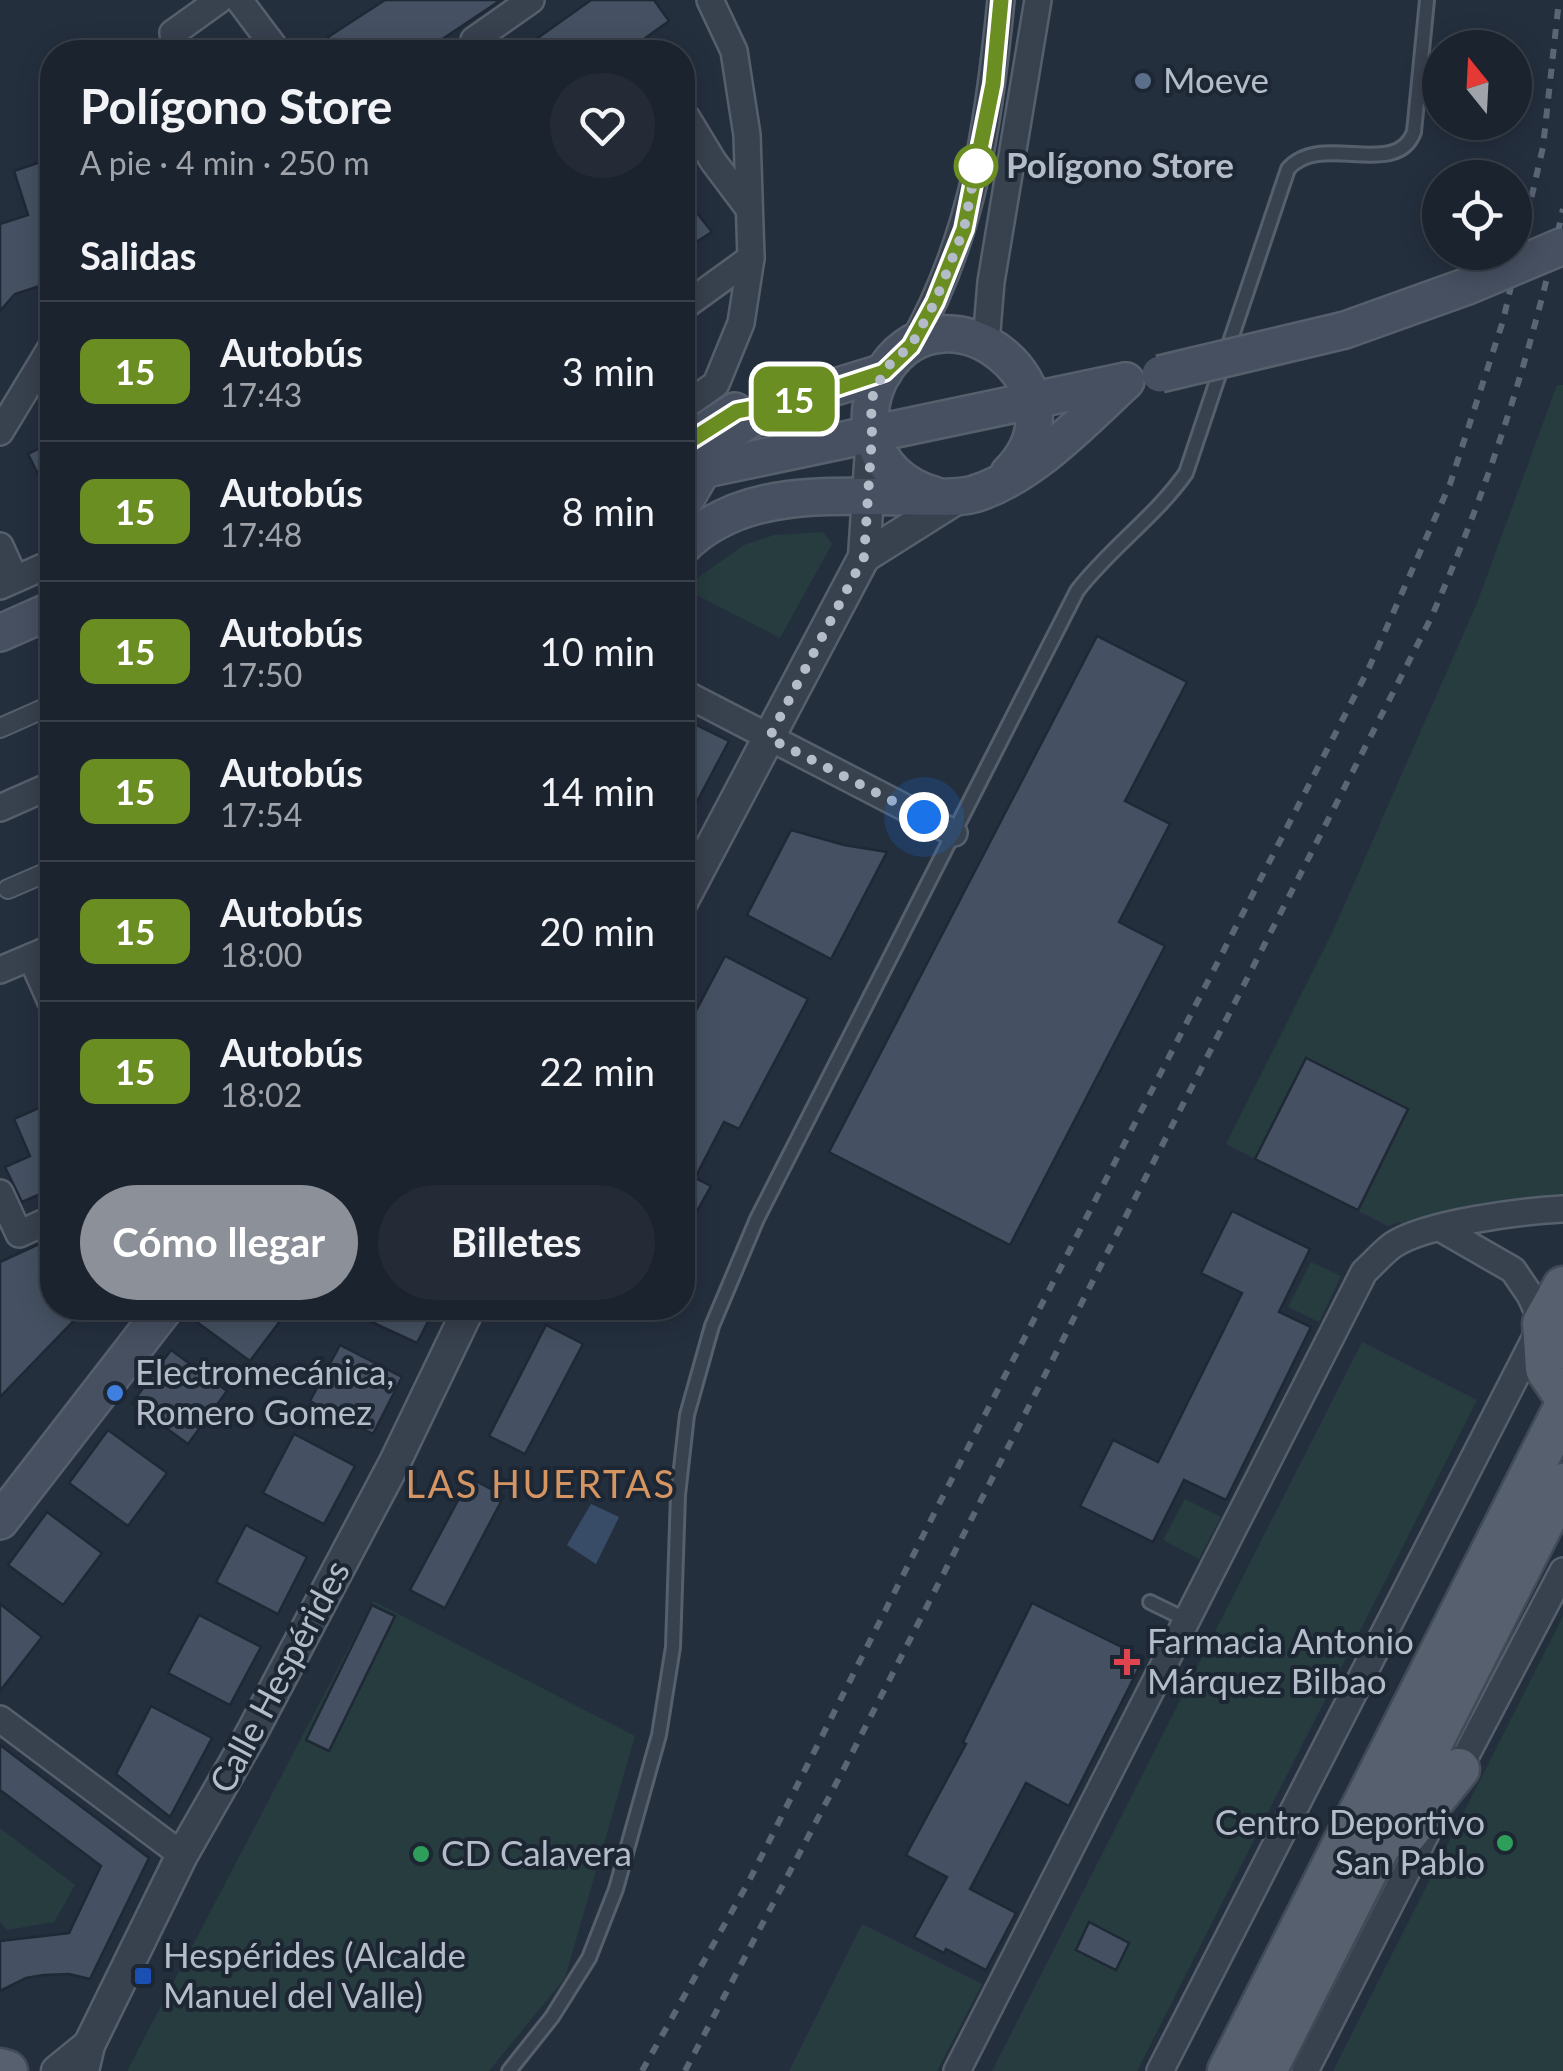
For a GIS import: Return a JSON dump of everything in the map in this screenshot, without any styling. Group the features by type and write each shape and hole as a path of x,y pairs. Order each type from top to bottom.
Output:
{"main road":[{"path":"695,538 746,508 816,497 1032,401 1344,330 1465,287 1563,246"},
{"path":"878,470 871,403 884,372 911,346 948,335 986,342 1017,368 1051,381 1133,379"},
{"path":"1001,480 1024,453 1033,419 1032,401 1017,368"},
{"path":"695,459 744,423 884,372"},
{"path":"695,462 813,448 878,470 930,494 959,497 984,490 1024,468 1133,379"},
{"path":"695,454 726,397 805,398"},
{"path":"0,633 40,615"},
{"path":"1563,1287 1543,1323 1546,1370 1563,1394"},
{"path":"0,1521 156,1320"},
{"path":"1228,2071 1563,1410"},
{"path":"1266,2071 1563,1484"},
{"path":"1354,1898 1459,1769"}],"street":[{"path":"174,40 173,33 219,0"},
{"path":"239,0 269,40"},
{"path":"474,40 532,0"},
{"path":"695,405 726,397 751,258 747,135 734,51 710,0"},
{"path":"911,346 935,302 964,229 993,84 1001,0"},
{"path":"986,342 991,282 1038,0"},
{"path":"695,131 749,208"},
{"path":"695,299 751,258"},
{"path":"0,432 40,366"},
{"path":"695,877 864,557 878,470"},
{"path":"816,497 851,512 864,557"},
{"path":"864,557 959,497"},
{"path":"0,546 8,583 40,568"},
{"path":"695,699 954,832"},
{"path":"0,728 40,710"},
{"path":"0,808 40,790"},
{"path":"8,889 40,875"},
{"path":"0,970 40,953"},
{"path":"0,1193 9,1238 40,1224"},
{"path":"956,2071 1364,1272 1394,1244 1440,1228 1522,1211 1563,1209"},
{"path":"1160,2071 1543,1323 1513,1270 1440,1228"},
{"name":"Calle Hespérides","path":"57,2071 86,2058 182,1855 250,1736 395,1462 463,1320"},
{"path":"1304,2071 1563,1571"},
{"path":"0,1720 182,1855"}],"lane":[{"path":"509,2071 552,2017 590,1958 616,1889 659,1735 674,1647 678,1495 687,1415 712,1326 756,1219 1077,591 1106,555 1171,495 1186,473 1288,169 1297,158 1310,153 1373,156 1395,151 1410,142 1427,0"},
{"path":"1150,1602 1187,1620"}],"green space":[{"path":"1557,385 1563,385 1563,1197 1472,1208 1403,1227 1400,1222 1388,1226 1358,1211 1409,1109 1306,1058 1255,1159 1226,1144 1332,933 1477,603"},
{"path":"823,532 832,544 780,638 695,594 695,580 744,545 774,535"},
{"path":"1311,1262 1341,1276 1319,1322 1288,1307"},
{"path":"1362,1342 1477,1400 1137,2071 992,2071"},
{"path":"1185,1499 1221,1517 1199,1559 1163,1540"},
{"name":"CD Calavera","path":"373,1601 635,1736 565,1978 489,2071 127,2071"},
{"name":"Centro Deportivo San Pablo","path":"1563,1616 1563,2071 1333,2071"},
{"path":"0,1828 75,1885 54,1922 7,1930 0,1922"},
{"path":"862,1924 982,1984 937,2071 789,2071"}],"water":[{"path":"591,1504 619,1517 596,1564 567,1545"}],"building":[{"path":"385,0 501,0 441,40 328,37"},
{"path":"591,0 654,0 669,21 643,40 535,40"},
{"path":"40,162 40,286 15,294 0,311 0,224 28,215 14,171"},
{"path":"695,210 712,232 695,243"},
{"path":"40,448 40,478 28,454"},
{"path":"1097,636 1187,682 1125,801 1170,824 1119,922 1165,946 1010,1245 829,1152"},
{"path":"695,724 729,741 695,805"},
{"path":"791,830 887,852 831,959 747,915"},
{"path":"725,956 808,999 739,1129 724,1122 695,1178 695,1013"},
{"path":"1306,1058 1408,1109 1358,1210 1255,1159"},
{"path":"40,1107 40,1194 22,1202 5,1167 30,1156 14,1119"},
{"path":"695,1178 711,1186 695,1215"},
{"path":"1232,1211 1310,1249 1279,1312 1311,1327 1226,1500 1184,1480 1153,1542 1080,1506 1113,1440 1158,1462 1242,1293 1201,1273"},
{"path":"40,1244 40,1320 74,1320 0,1397 0,1262"},
{"path":"194,1320 281,1320 250,1361"},
{"path":"367,1320 429,1320 417,1343"},
{"path":"546,1325 583,1344 525,1454 489,1436"},
{"path":"340,1345 402,1377 373,1434 310,1401"},
{"path":"171,1350 227,1391 188,1444 132,1403"},
{"path":"108,1430 167,1473 128,1526 69,1483"},
{"path":"294,1434 355,1466 324,1524 263,1493"},
{"path":"470,1478 504,1496 445,1608 410,1590"},
{"path":"47,1512 102,1553 63,1605 8,1565"},
{"path":"246,1525 307,1557 278,1614 216,1582"},
{"path":"1032,1603 1144,1658 1069,1806 1026,1783 970,1889 1016,1913 986,1970 914,1937 947,1877 906,1855 966,1744 963,1742"},
{"path":"0,1604 42,1637 0,1691"},
{"path":"372,1605 395,1616 329,1751 306,1740"},
{"path":"199,1615 261,1647 230,1705 168,1673"},
{"path":"151,1706 212,1738 170,1817 116,1774"},
{"path":"0,1745 149,1858 90,1979 69,1974 44,1975 26,1978 0,1991 0,1941 69,1933 101,1866 0,1790"},
{"path":"1089,1922 1129,1943 1116,1970 1076,1950"}],"railway":[{"path":"642,2071 749,1881 1368,670 1450,484 1503,321 1543,147 1559,0"},
{"path":"685,2071 849,1759 1431,618 1508,417 1563,209"}],"bus line":[{"name":"15","path":"695,436 737,411 805,398 884,372 911,346 935,302 964,229 993,84 1001,0"}],"place":[{"name":"Moeve","path":"1143,81"},
{"name":"Polígono Store","path":"976,166"},
{"name":"Electromecánica, Romero Gomez","path":"115,1393"},
{"name":"Farmacia Antonio Márquez Bilbao","path":"1127,1662"},
{"name":"Centro Deportivo San Pablo","path":"1505,1843"},
{"name":"CD Calavera","path":"421,1854"},
{"name":"Hespérides (Alcalde Manuel del Valle)","path":"143,1976"}],"district":[{"name":"LAS HUERTAS","path":"541,1485"}],"route":[{"path":"924,817 769,738 864,557 871,403 875,388 892,361 911,346 935,302 964,229 976,166"}]}
